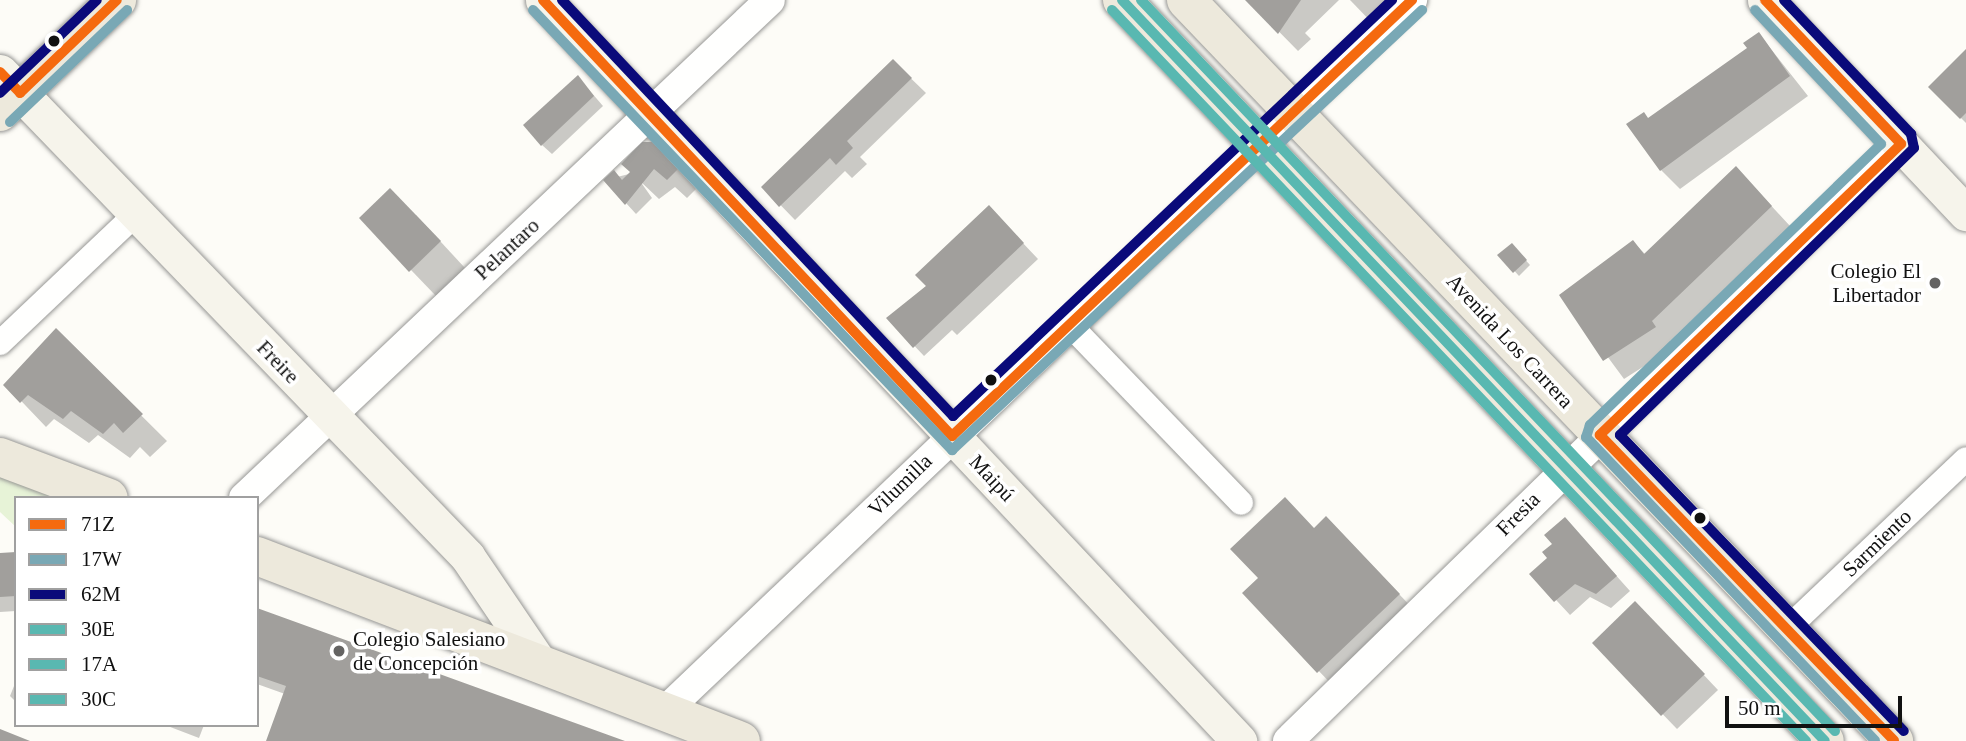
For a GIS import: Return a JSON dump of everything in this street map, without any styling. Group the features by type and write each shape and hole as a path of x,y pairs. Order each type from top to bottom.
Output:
{"main road":[{"path":"7,92 117,0"},
{"name":"Maipú","path":"543,0 1239,741"},
{"path":"1122,0 1825,741"},
{"name":"Avenida Los Carrera","path":"1186,0 1894,741"},
{"path":"1765,0 1966,213"},
{"name":"Freire","path":"7,92 136,214 467,556 540,664"},
{"path":"0,457 104,496"},
{"path":"259,557 741,741"}],"street":[{"name":"Pelantaro","path":"246,496 770,0"},
{"name":"Vilumilla","path":"664,712 1412,0"},
{"name":"Fresia","path":"1288,741 1566,466 1901,144"},
{"path":"0,343 136,214"},
{"path":"1069,324 1241,503"},
{"name":"Sarmiento","path":"1788,628 1966,458"}],"green space":[{"path":"0,469 60,496 14,496 14,525 0,512"}],"building":[{"path":"1245,0 1301,0 1278,34"},
{"path":"1759,32 1790,76 1660,171 1626,124 1644,112 1648,118 1747,48 1743,43"},
{"path":"1966,49 1966,113 1960,119 1928,87"},
{"path":"893,59 912,78 847,141 853,148 836,165 830,158 779,207 761,187"},
{"path":"578,75 594,96 541,146 523,125"},
{"path":"642,142 655,142 678,169 667,180 654,169 625,205 603,180 614,170 622,180 630,172 621,164"},
{"path":"1736,166 1772,206 1652,321 1656,327 1603,361 1559,295 1633,240 1644,254"},
{"path":"390,188 441,241 409,272 359,218"},
{"path":"989,205 1024,243 913,348 886,318 926,286 915,275"},
{"path":"1512,243 1527,260 1513,273 1497,255"},
{"path":"56,328 143,414 123,433 114,423 103,434 71,411 63,419 28,395 20,403 3,385"},
{"path":"1285,497 1314,528 1326,516 1400,594 1317,673 1242,593 1258,578 1230,549"},
{"path":"1565,517 1617,576 1596,594 1575,584 1554,602 1529,574 1547,558 1542,552 1552,544 1544,535"},
{"path":"14,552 14,596 0,597 0,553"},
{"path":"1635,601 1705,674 1661,716 1592,643"},
{"name":"Colegio Salesiano de Concepción","path":"259,609 625,741 266,741 286,686 259,677"},
{"path":"0,729 30,741 0,741"}],"transit line":[{"name":"62M","path":"0,93 97,0"},
{"name":"71Z","path":"0,72 20,93 117,0"},
{"name":"71Z","path":"543,0 952,436 1412,0"},
{"name":"62M","path":"562,0 953,416 1392,0"},
{"name":"30E","path":"1122,0 1825,741"},
{"name":"30C","path":"1141,0 1835,731"},
{"name":"71Z","path":"1765,0 1901,144 1600,435 1894,741"},
{"name":"62M","path":"1784,0 1911,134 1914,148 1620,435 1904,731"},
{"name":"17W","path":"10,122 127,10"},
{"name":"17W","path":"533,10 952,450 1422,10"},
{"name":"17A","path":"1112,10 1806,741"},
{"name":"17W","path":"1755,10 1881,144 1590,425 1586,437 1875,741"}],"place":[{"name":"Colegio El Libertador","path":"1935,283"},
{"name":"Colegio Salesiano de Concepción","path":"339,651"}]}
